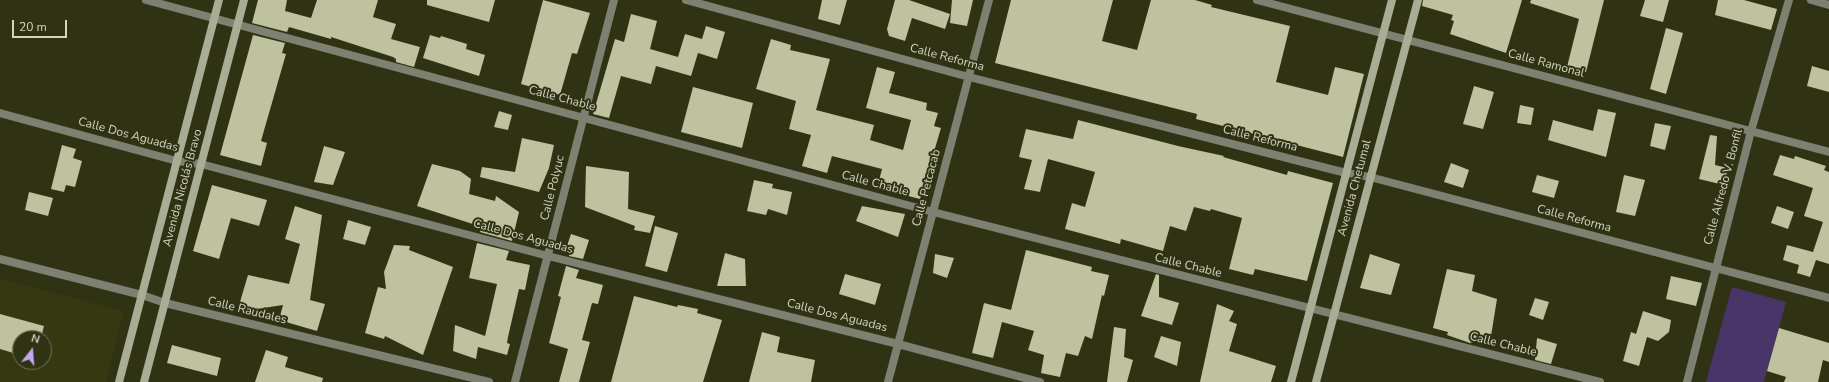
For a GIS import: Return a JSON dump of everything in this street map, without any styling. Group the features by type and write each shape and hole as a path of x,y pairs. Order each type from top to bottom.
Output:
{"main road":[{"name":"Avenida Nicolás Bravo","path":"119,382 219,0"},
{"name":"Avenida Nicolás Bravo","path":"144,382 244,0"},
{"name":"Avenida Chetumal","path":"1291,382 1392,0"},
{"name":"Avenida Chetumal","path":"1316,382 1418,0"}],"street":[{"name":"Calle Chable","path":"146,0 933,212 1600,382"},
{"name":"Calle Polyuc","path":"515,382 614,0"},
{"name":"Calle Reforma","path":"686,0 969,76 1346,173 1370,177 1829,298"},
{"name":"Calle Petcacab","path":"888,382 989,0"},
{"name":"Calle Ramonal","path":"1257,0 1829,152"},
{"name":"Calle Alfredo V. Bonfil","path":"1687,382 1752,131 1789,0"},
{"path":"1811,0 1829,5"},
{"name":"Calle Dos Aguadas","path":"0,113 177,161 201,164 548,256 898,344 1040,382"},
{"name":"Calle Raudales","path":"0,259 142,295 165,303 489,382"}],"shaded area":[{"path":"0,279 124,311 106,382 0,382"},
{"path":"1732,287 1786,302 1764,382 1706,382"}],"building":[{"path":"258,0 287,0 285,11 311,18 317,0 378,0 373,17 396,24 391,39 420,47 414,67 396,62 396,59 393,57 331,37 331,39 289,27 287,32 252,23"},
{"path":"427,0 495,0 489,22 427,5"},
{"path":"543,0 590,13 577,54 572,53 560,95 521,84"},
{"path":"822,0 847,0 840,25 818,19"},
{"path":"895,0 909,0 950,14 945,29 912,18 905,41 889,36 887,29"},
{"path":"952,0 973,0 967,26 950,23"},
{"path":"1011,0 1113,0 1102,41 1137,50 1151,0 1195,0 1212,5 1211,7 1290,26 1276,82 1328,95 1335,67 1364,74 1343,157 1196,119 1197,114 995,63"},
{"path":"1423,0 1522,0 1506,53 1450,34 1454,21 1451,20 1453,15 1422,6"},
{"path":"1531,0 1604,0 1586,72 1567,67 1579,19 1530,3"},
{"path":"1645,0 1669,0 1663,22 1640,16"},
{"path":"1718,0 1744,0 1777,9 1771,30 1715,15"},
{"path":"631,14 657,21 650,49 678,57 685,34 702,39 706,26 725,32 717,59 698,53 691,76 656,66 651,84 621,76 609,118 593,114 615,39 624,42"},
{"path":"1666,28 1683,33 1666,94 1650,89"},
{"path":"253,35 285,43 282,53 286,54 261,141 267,143 261,166 220,155"},
{"path":"430,35 440,38 441,36 467,44 466,49 485,55 479,76 423,58"},
{"path":"771,39 791,45 790,50 830,59 816,110 874,125 870,140 903,150 911,120 866,108 877,67 895,72 889,93 927,103 926,110 938,113 934,126 941,128 920,199 877,188 882,169 832,156 827,173 802,166 811,135 789,129 796,101 756,89"},
{"path":"1812,66 1829,71 1829,92 1807,86"},
{"path":"1474,86 1494,92 1483,129 1463,124"},
{"path":"693,87 753,103 742,148 681,132"},
{"path":"1520,105 1534,108 1531,125 1517,123"},
{"path":"1598,109 1616,113 1606,157 1548,140 1553,120 1593,131"},
{"path":"499,111 512,115 508,130 494,127"},
{"path":"1078,120 1178,146 1224,156 1223,157 1287,175 1288,171 1333,183 1307,281 1255,269 1253,275 1229,269 1242,218 1211,209 1210,211 1194,207 1186,231 1170,226 1163,251 1121,239 1120,244 1065,229 1072,203 1085,207 1095,172 1048,159 1040,192 1024,189 1032,160 1019,157 1026,129 1073,139"},
{"path":"1655,123 1671,126 1665,150 1650,146"},
{"path":"1710,135 1717,136 1715,165 1728,168 1724,185 1699,179"},
{"path":"522,138 554,145 549,168 539,192 480,177 482,167 515,172"},
{"path":"62,145 76,149 73,158 82,161 75,187 66,185 64,192 51,189"},
{"path":"324,146 345,152 333,185 314,182"},
{"path":"1780,155 1794,159 1795,156 1826,166 1824,170 1829,172 1829,264 1816,260 1810,277 1797,273 1799,265 1783,260 1787,245 1813,252 1823,222 1804,216 1813,188 1773,175"},
{"path":"1451,163 1469,170 1463,188 1444,182"},
{"path":"432,164 460,171 471,179 469,194 495,201 496,196 519,212 512,241 480,232 482,227 417,206"},
{"path":"586,166 629,172 628,209 655,216 650,233 634,230 635,226 585,207"},
{"path":"1537,175 1559,181 1554,198 1532,192"},
{"path":"1624,175 1645,180 1635,216 1616,212"},
{"path":"754,180 773,184 772,188 792,192 787,215 768,209 766,215 747,211"},
{"path":"212,185 267,200 259,226 231,218 219,259 193,251"},
{"path":"29,192 53,198 48,216 25,210"},
{"path":"295,206 322,215 310,300 325,304 317,331 279,320 283,305 237,312 248,275 289,284 300,244 285,239"},
{"path":"862,206 905,214 898,237 856,221"},
{"path":"1777,206 1794,212 1788,229 1771,223"},
{"path":"348,220 371,227 365,245 343,239"},
{"path":"655,226 678,233 667,272 645,266"},
{"path":"571,234 589,240 583,259 569,256 570,250 566,249"},
{"path":"477,243 509,251 506,260 530,265 525,290 519,289 508,337 507,343 510,344 507,355 478,347 476,359 453,351 455,325 485,336 497,284 469,278"},
{"path":"394,245 410,246 409,250 453,267 423,355 385,336 384,339 365,333 378,287 386,289 384,272"},
{"path":"1026,250 1092,267 1091,271 1109,275 1104,296 1102,295 1092,339 1085,336 1078,356 1066,353 1060,377 1041,373 1044,355 1028,350 1034,331 1002,322 993,358 972,353 984,303 1011,310"},
{"path":"725,253 745,259 746,286 717,286"},
{"path":"935,254 954,258 947,278 933,273"},
{"path":"1370,254 1400,264 1391,295 1360,288"},
{"path":"566,266 579,270 576,278 603,285 598,304 592,303 582,340 590,342 579,382 559,382 568,349 549,343 561,297 558,296"},
{"path":"1447,269 1475,275 1472,291 1497,299 1491,336 1470,343 1447,335 1448,332 1433,328"},
{"path":"845,274 881,284 875,305 839,294"},
{"path":"1156,274 1159,275 1159,297 1179,303 1172,325 1141,316"},
{"path":"1671,276 1702,283 1696,306 1666,299"},
{"path":"634,296 677,307 678,305 698,309 697,313 722,320 703,382 611,382"},
{"path":"1535,298 1549,302 1543,320 1529,315"},
{"path":"1217,304 1234,311 1229,321 1237,324 1229,351 1276,366 1271,382 1200,382"},
{"path":"1643,311 1671,320 1669,332 1658,341 1647,337 1639,366 1623,361 1631,332 1636,334"},
{"path":"0,314 44,326 43,330 12,330 12,353 0,349"},
{"path":"1114,327 1126,329 1124,357 1133,360 1127,382 1107,382"},
{"path":"1779,328 1829,343 1829,362 1823,360 1818,382 1784,382 1786,377 1767,371"},
{"path":"762,332 780,337 777,352 815,360 811,382 749,382"},
{"path":"1161,336 1181,342 1177,366 1154,357"},
{"path":"1537,338 1557,344 1551,364 1535,360"},
{"path":"172,345 221,358 217,376 167,363"},
{"path":"266,350 288,357 285,367 323,378 322,382 255,382"}]}
